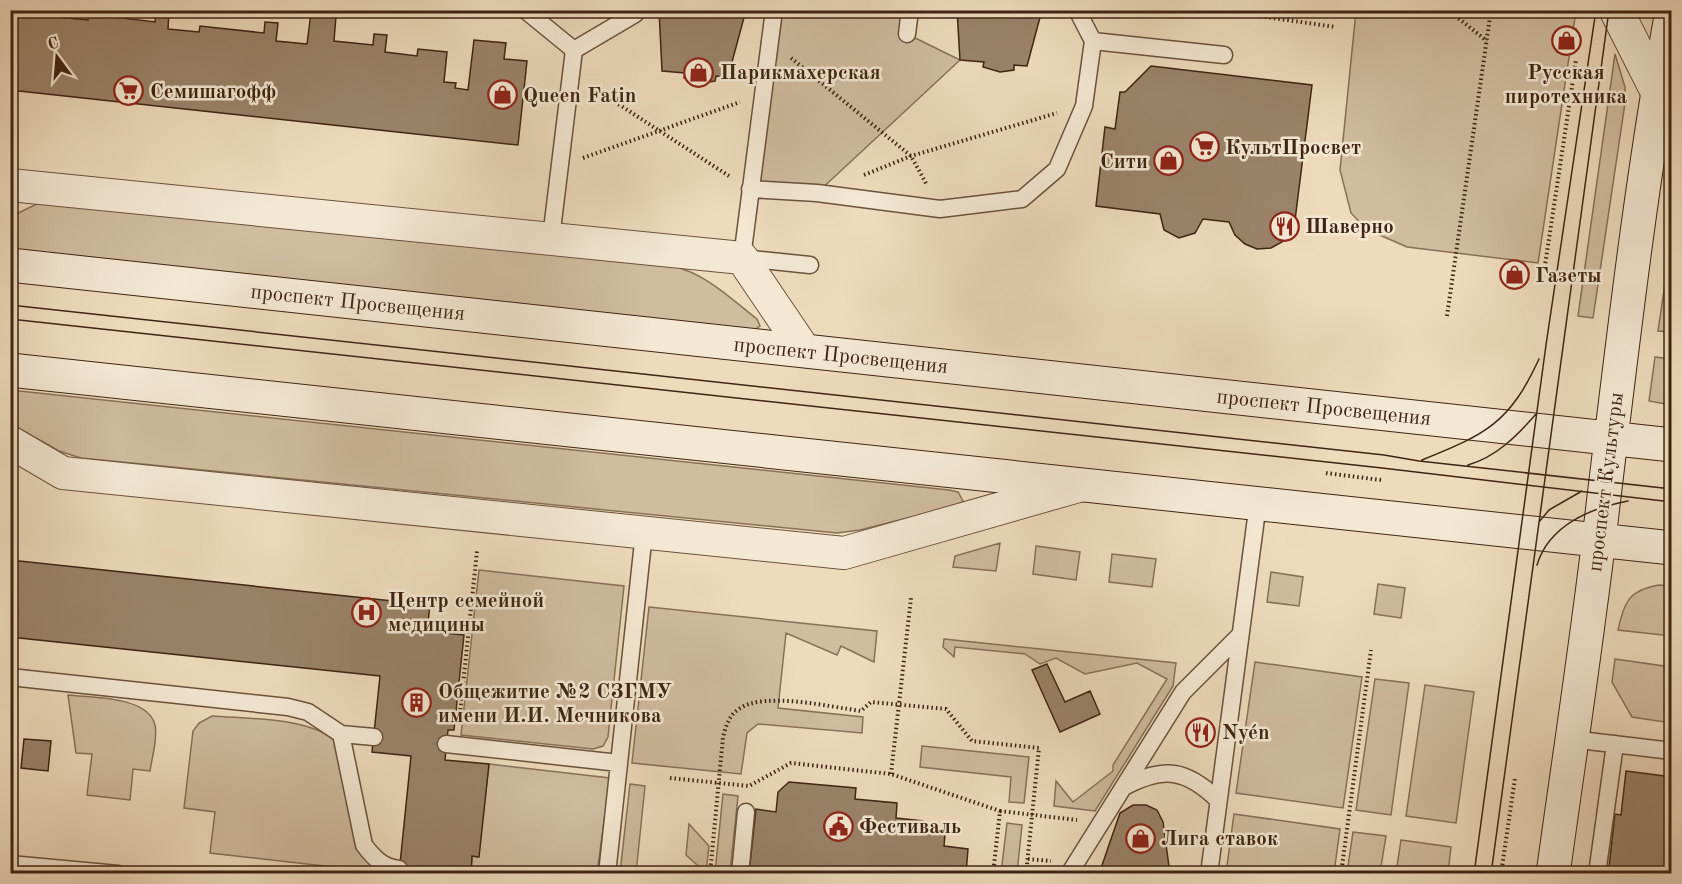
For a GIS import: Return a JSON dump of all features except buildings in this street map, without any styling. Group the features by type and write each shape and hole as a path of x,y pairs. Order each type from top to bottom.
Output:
{"main road":[{"path":"1616,10 1657,91"},
{"name":"проспект Культуры","path":"1552,873 1599,540 1657,91 1671,10"},
{"name":"проспект Просвещения","path":"10,265 1671,445"},
{"path":"10,370 1671,548"}],"street":[{"path":"10,185 742,258 805,351"},
{"path":"10,442 63,473 844,553 1083,484"}],"lane":[{"path":"525,10 574,50"},
{"path":"574,50 635,14 635,10"},
{"path":"774,10 742,258 810,265"},
{"path":"907,34 910,10"},
{"path":"750,189 817,193 940,209 1022,199 1057,169 1083,106 1093,41 1077,10"},
{"path":"1093,41 1224,55"},
{"path":"551,238 574,50"},
{"path":"1209,873 1258,504"},
{"path":"607,873 644,533"},
{"path":"1069,873 1184,692 1240,635"},
{"path":"10,677 288,707 308,712 327,722 341,734 374,737"},
{"path":"341,734 364,845 375,859 389,868 399,869"},
{"path":"1571,739 1671,751"},
{"path":"1597,873 1615,744"},
{"path":"451,745 619,762"},
{"path":"1123,787 1147,775 1174,773 1199,782 1218,800"},
{"path":"740,873 746,812"},
{"path":"10,864 118,873"}],"path":[{"path":"1216,10 1336,27"},
{"path":"1448,10 1487,41"},
{"path":"1447,316 1491,10"},
{"path":"770,41 911,156 940,209"},
{"path":"1544,272 1576,60"},
{"path":"571,74 750,189"},
{"path":"560,166 763,93"},
{"path":"817,193 911,156 1083,106"},
{"path":"1326,473 1381,480"},
{"path":"451,745 477,551"},
{"path":"891,774 911,598"},
{"path":"1341,873 1371,650"},
{"path":"710,873 723,737 728,722 738,709 752,702 768,701 861,711 872,702 946,709 972,741 1039,748 1026,873"},
{"path":"670,778 749,786 791,763 891,774 1000,811 1101,822"},
{"path":"1501,873 1515,778"},
{"path":"993,873 1000,811"}],"shaded area":[{"path":"774,11 910,11 907,34 960,60 817,193 750,189"},
{"path":"1356,11 1576,11 1538,263 1407,247 1366,229 1351,213 1340,170"},
{"path":"1615,54 1625,87 1625,103 1593,318 1578,316"},
{"path":"43,201 673,266 707,281 757,319 760,326 754,330 11,250 10,217"},
{"path":"1671,243 1672,332 1658,331"},
{"path":"1655,357 1671,359 1671,405 1649,401"},
{"path":"10,390 949,490 958,492 963,501 959,505 860,530 837,533 81,458 59,451 11,424"},
{"path":"1000,543 996,571 953,567 955,556"},
{"path":"1036,546 1080,552 1076,580 1033,574"},
{"path":"1112,554 1156,559 1152,587 1109,582"},
{"path":"479,570 624,586 608,737 603,746 593,749 461,735"},
{"path":"1271,572 1303,577 1299,606 1267,602"},
{"path":"1378,584 1405,588 1401,618 1374,614"},
{"path":"1659,585 1671,586 1671,636 1618,630 1626,605 1634,594"},
{"path":"649,607 877,631 874,662 841,646 837,655 786,633 778,708 863,717 862,733 758,724 747,733 741,774 632,763"},
{"path":"944,639 1176,663 1173,686 1095,811 1054,806 1056,781 1073,802 1113,771 1113,765 1167,679 1137,663 1085,674 1056,658 1040,664 1025,654 955,647 954,657 943,647"},
{"path":"1615,659 1671,667 1671,723 1632,717 1612,682"},
{"path":"1255,662 1362,677 1343,808 1236,793"},
{"path":"1375,679 1409,683 1391,815 1356,810"},
{"path":"1425,685 1474,692 1456,823 1406,816"},
{"path":"68,695 118,700 142,708 150,716 155,725 156,736 150,771 133,769 130,800 87,795 92,754 76,753"},
{"path":"212,716 294,723 324,733 335,741 357,845 386,873 210,853 215,812 184,808 193,731 199,723"},
{"path":"922,746 1029,757 1024,803 1009,802 1011,777 920,767"},
{"path":"489,764 610,778 597,873 471,874 472,856 478,857"},
{"path":"630,784 645,786 636,873 620,873"},
{"path":"723,794 738,796 730,873 715,873"},
{"path":"1234,814 1340,829 1334,873 1226,873"},
{"path":"1007,823 1022,825 1017,873 1001,873"},
{"path":"689,824 709,846 706,873 686,855"},
{"path":"1353,832 1386,836 1380,873 1347,873"},
{"path":"1401,840 1451,847 1448,873 1396,873"}],"tram line":[{"path":"1474,874 1546,345 1596,10"},
{"path":"1491,874 1609,10"},
{"path":"10,305 1384,455 1419,461 1672,489"},
{"path":"10,319 1382,468 1672,502"},
{"path":"1422,460 1479,434 1506,413 1517,399 1539,359"},
{"path":"1468,465 1497,451 1536,414"},
{"path":"1539,522 1549,510 1582,491"},
{"path":"1537,565 1543,551 1561,529 1600,508 1628,501"}],"place":[{"name":"Русская пиротехника","path":"1566,41"},
{"name":"Парикмахерская","path":"699,72"},
{"name":"Семишагофф","path":"129,91"},
{"name":"Queen Fatin","path":"502,95"},
{"name":"КультПросвет","path":"1204,147"},
{"name":"Сити","path":"1169,161"},
{"name":"Шаверно","path":"1284,226"},
{"name":"Газеты","path":"1514,275"},
{"name":"Центр семейной медицины","path":"367,612"},
{"name":"Общежитие №2 СЗГМУ имени И.И. Мечникова","path":"417,703"},
{"name":"Nyén","path":"1201,732"},
{"name":"Фестиваль","path":"838,826"},
{"name":"Лига ставок","path":"1140,838"}]}
